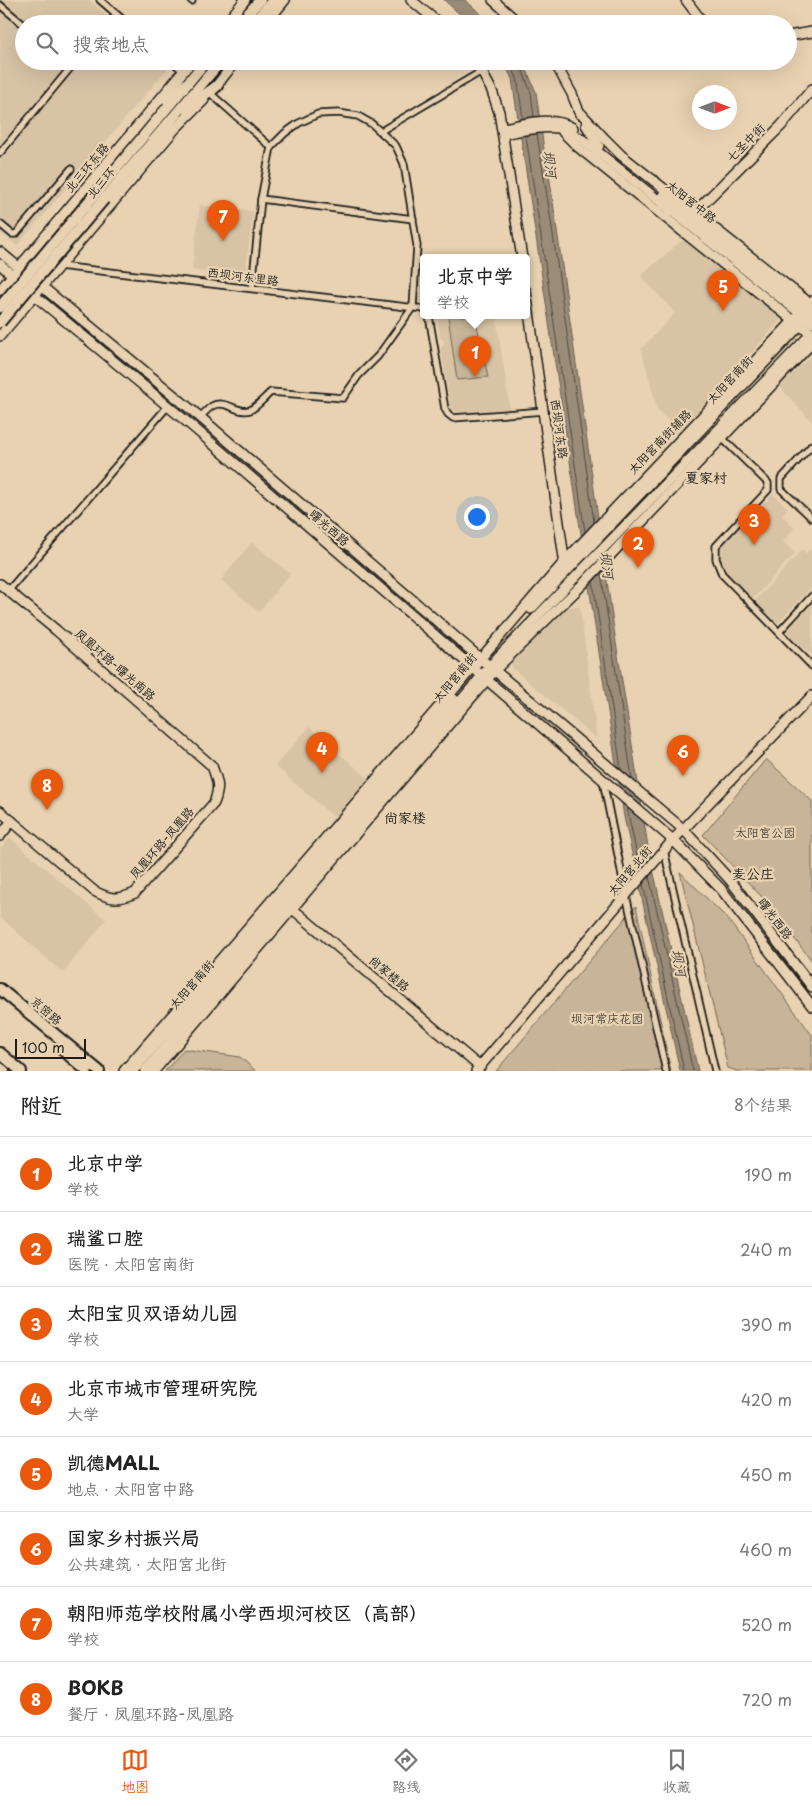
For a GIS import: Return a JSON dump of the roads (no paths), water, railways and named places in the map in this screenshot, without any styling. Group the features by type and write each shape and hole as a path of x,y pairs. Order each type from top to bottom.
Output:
{"highway":[{"path":"247,15 260,0"},
{"path":"260,15 273,0"},
{"path":"270,15 277,0"},
{"name":"北三环","path":"0,322 199,70"},
{"name":"北三环","path":"0,307 173,118 213,70"},
{"path":"162,115 182,74"},
{"path":"173,118 213,90"},
{"name":"京密路","path":"0,989 98,1071"},
{"name":"京密路","path":"0,997 87,1071"},
{"path":"0,1053 21,1071"},
{"path":"0,1068 4,1071"}],"street":[{"path":"100,0 116,14"},
{"path":"232,15 245,0"},
{"path":"272,15 285,0"},
{"path":"411,0 429,15"},
{"path":"493,0 510,15"},
{"path":"686,0 697,15"},
{"path":"0,5 15,18"},
{"path":"797,34 812,32"},
{"path":"1,151 69,70"},
{"path":"179,70 182,74"},
{"name":"北三环东路","path":"0,290 185,70"},
{"path":"1,334 175,129 213,90 229,70"},
{"path":"559,70 578,110 599,146"},
{"path":"381,131 482,71 497,102 506,131 521,254"},
{"name":"七圣中街","path":"695,212 781,126 812,89"},
{"path":"213,90 271,147"},
{"name":"太阳宫中路","path":"578,110 622,155 695,212 809,311"},
{"path":"200,417 212,406 219,404 227,404 243,411 252,409 270,392 343,398 359,375 378,356 413,307 418,246 404,164 396,146 372,124 358,116 338,113 318,114 299,123 285,133 271,147 261,199 252,288"},
{"name":"太阳宫中路","path":"553,126 559,121 570,126 599,146 697,228 730,264 796,323 812,333"},
{"path":"506,131 553,126"},
{"name":"太阳宫中路","path":"553,126 583,140 809,311"},
{"name":"太阳宫中路","path":"553,126 670,222 730,264 809,311"},
{"path":"0,224 12,234 16,234 71,169"},
{"path":"261,199 413,218"},
{"path":"682,202 697,228"},
{"path":"670,222 697,228"},
{"path":"50,231 72,251"},
{"path":"0,246 16,271"},
{"path":"0,252 16,271"},
{"path":"0,264 16,271"},
{"name":"西坝河东里路","path":"59,266 420,308"},
{"path":"0,270 16,271"},
{"name":"曙光西路","path":"16,271 41,288 200,417 683,829 730,880 812,987"},
{"name":"曙光西路","path":"16,271 34,295 168,406 673,840 720,889 812,1006"},
{"name":"太阳宫南街辅路","path":"580,545 809,311"},
{"name":"西坝河东路","path":"530,315 570,596"},
{"path":"430,319 445,409 448,414 453,418 544,411"},
{"name":"太阳宫南街","path":"488,664 494,648 796,323"},
{"name":"太阳宫南街","path":"154,1071 287,904 488,664 568,585 812,333"},
{"path":"812,343 722,437 768,483 768,490 716,546 716,559 722,574 812,666"},
{"path":"8,591 168,406"},
{"name":"太阳宫南街","path":"488,664 570,596 722,437"},
{"path":"812,445 782,479 781,489 812,518"},
{"name":"太阳宫南街","path":"145,1071 480,674 565,561 580,545"},
{"name":"凤凰环路-曙光南路","path":"0,584 212,766"},
{"path":"779,632 812,596"},
{"name":"太阳宫南街","path":"124,1071 480,674"},
{"name":"太阳宫北街","path":"478,1069 664,850 812,696"},
{"name":"凤凰环路-凤凰路","path":"0,811 94,891 107,898 122,898 135,893 214,803 218,792 218,780 212,766"},
{"path":"604,780 626,895 666,1071"},
{"path":"0,828 10,820"},
{"path":"0,836 10,820"},
{"path":"664,850 715,1071"},
{"name":"太阳宫南街","path":"133,1071 287,904"},
{"name":"尚家楼路","path":"287,904 478,1069"}],"water":[{"path":"444,0 465,0 482,15 461,15"},
{"path":"508,70 527,70 536,92 613,623 648,847 698,1071 680,1071 624,817 512,79"}],"place":[{"name":"朝阳师范学校附属小学西坝河校区（高部）","path":"223,241"},
{"name":"凯德MALL","path":"723,311"},
{"name":"北京中学","path":"475,377"},
{"name":"太阳宝贝双语幼儿园","path":"754,545"},
{"name":"瑞鲨口腔","path":"638,568"},
{"name":"北京市城市管理研究院","path":"322,773"},
{"name":"国家乡村振兴局","path":"683,776"},
{"name":"BOKB","path":"47,810"}],"district":[{"name":"夏家村","path":"706,478"},
{"name":"尚家楼","path":"405,818"},
{"name":"麦公庄","path":"753,874"}],"water label":[{"name":"坝河","path":"550,164"},
{"name":"坝河","path":"607,565"},
{"name":"坝河","path":"679,963"}],"park label":[{"name":"太阳宫公园","path":"765,833"},
{"name":"坝河常庆花园","path":"607,1019"}]}
